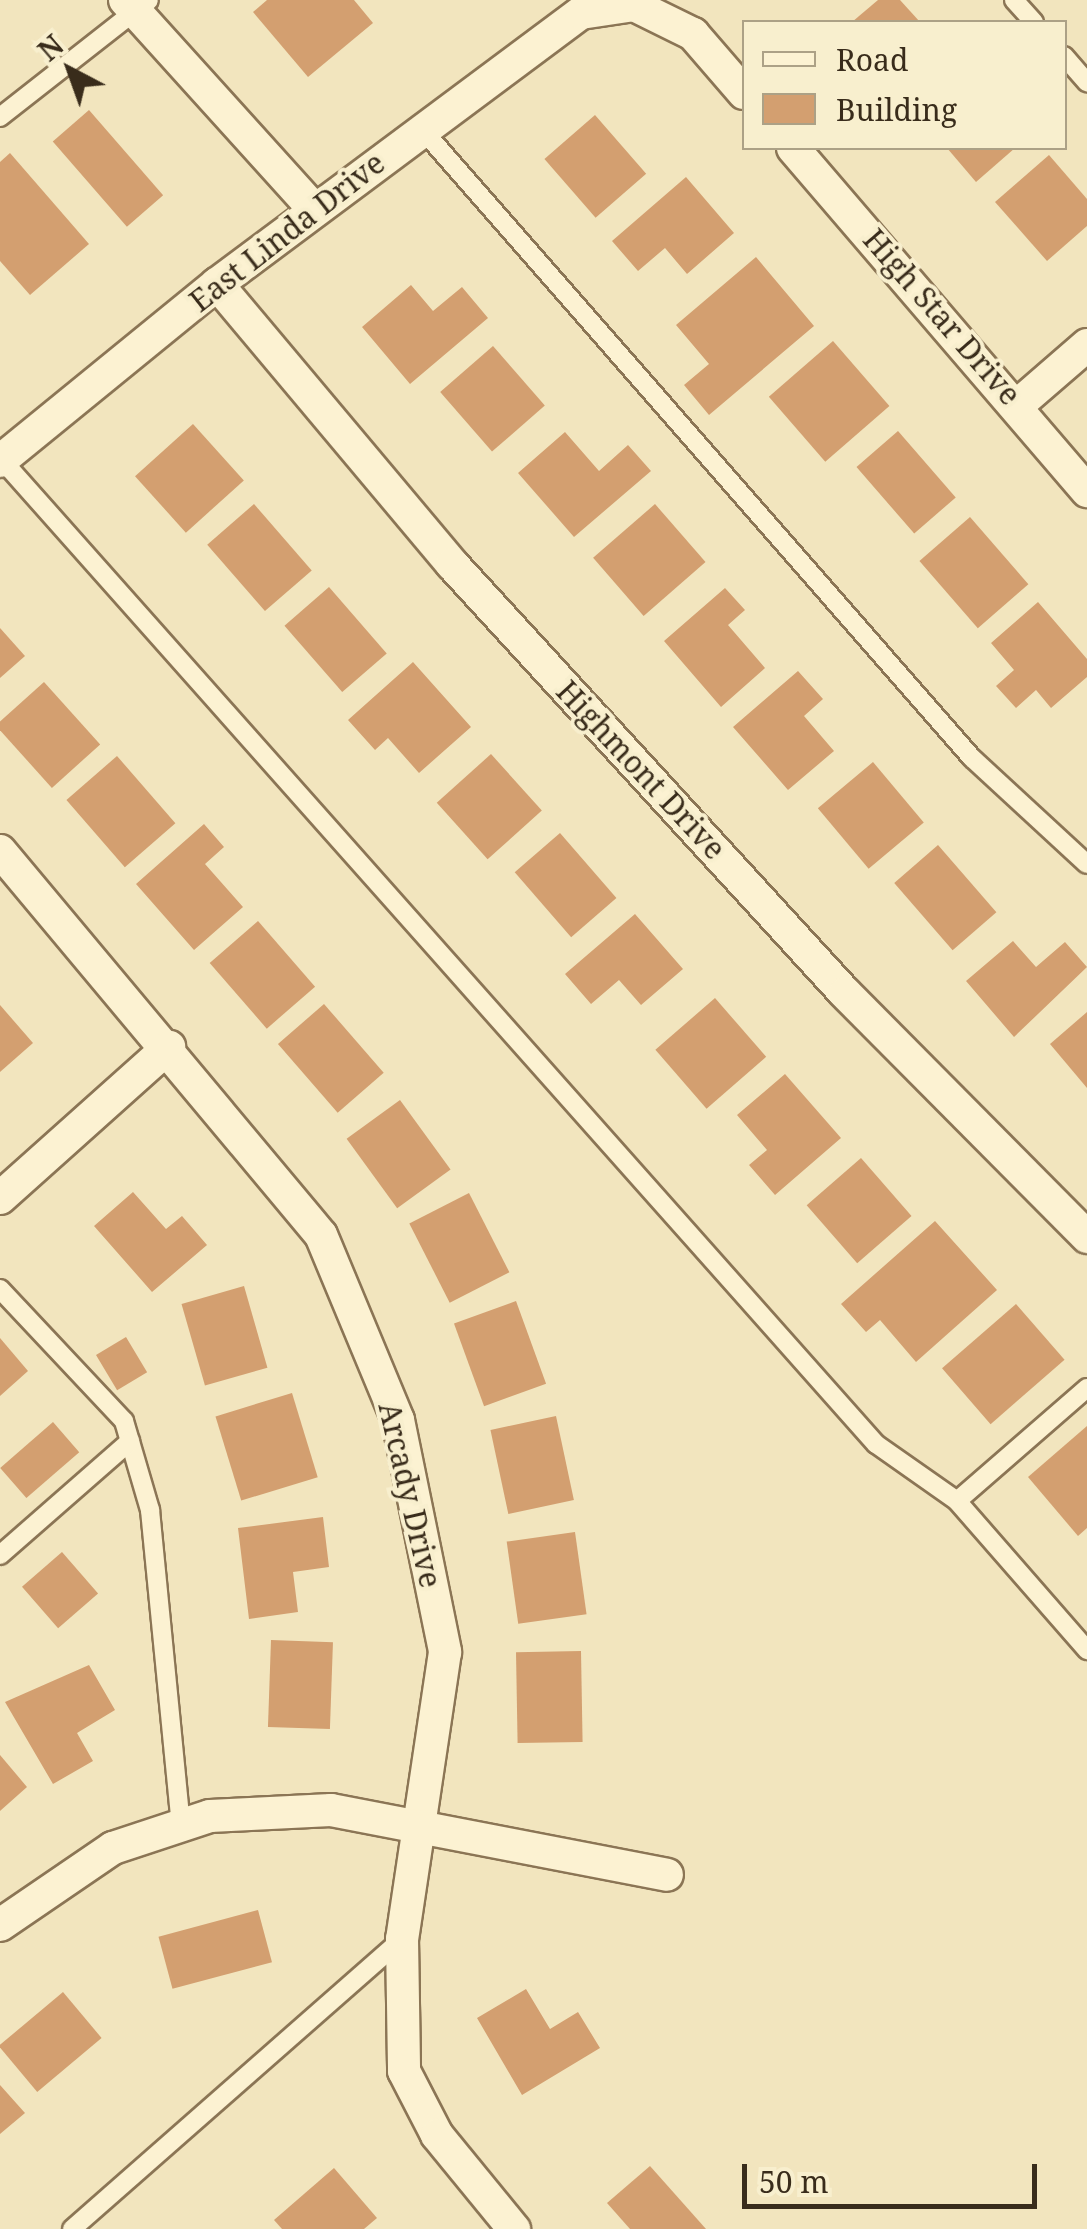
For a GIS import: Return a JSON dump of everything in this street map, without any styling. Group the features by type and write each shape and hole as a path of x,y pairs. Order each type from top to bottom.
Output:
{"street":[{"path":"136,4 314,209"},
{"name":"East Linda Drive","path":"1,460 314,209 581,12 634,5 693,34 742,90"},
{"name":"High Star Drive","path":"795,150 1019,404 1087,491"},
{"name":"Highmont Drive","path":"217,284 452,564 845,992 1087,1237"},
{"path":"1019,404 1087,345"},
{"name":"Arcady Drive","path":"0,851 322,1235 398,1420 445,1652 402,1939 404,2071 437,2135 509,2227"},
{"path":"0,1198 168,1047"},
{"path":"0,1925 112,1848 181,1826 331,1810 667,1875"}],"lane":[{"path":"1014,0 1032,20"},
{"path":"0,117 136,4"},
{"path":"1067,59 1087,82"},
{"path":"421,128 972,758 1087,864"},
{"path":"1,460 876,1444 957,1500 1087,1650"},
{"path":"0,1290 124,1421 150,1510 181,1826"},
{"path":"957,1500 1087,1388"},
{"path":"0,1554 130,1440"},
{"path":"72,2229 402,1939"}],"building":[{"path":"267,0 354,0 373,23 308,77 253,12"},
{"path":"878,0 900,0 918,20 854,20"},
{"path":"89,110 163,195 127,227 53,141"},
{"path":"595,115 646,174 596,218 544,159"},
{"path":"949,150 1013,150 976,182"},
{"path":"10,153 89,244 30,295 0,261 0,162"},
{"path":"1049,155 1087,199 1087,226 1047,261 995,202"},
{"path":"686,177 734,233 687,274 665,248 638,271 612,241"},
{"path":"756,257 814,326 709,415 684,385 709,364 676,325"},
{"path":"411,285 433,311 462,287 488,318 410,384 362,327"},
{"path":"833,341 889,406 825,462 769,397"},
{"path":"493,346 545,406 492,452 440,392"},
{"path":"193,424 244,480 186,533 135,476"},
{"path":"898,431 956,497 914,533 856,467"},
{"path":"565,432 599,471 628,445 651,471 574,537 518,473"},
{"path":"254,504 312,570 265,611 207,545"},
{"path":"655,504 706,562 644,616 593,558"},
{"path":"970,517 1028,584 978,628 919,561"},
{"path":"329,587 387,653 342,692 284,626"},
{"path":"725,588 745,610 728,625 765,668 721,707 664,641"},
{"path":"1038,602 1087,659 1087,677 1051,708 1036,690 1016,708 996,686 1014,670 991,643"},
{"path":"0,628 25,656 0,678"},
{"path":"413,662 471,727 419,773 388,738 375,750 348,720"},
{"path":"798,671 823,699 804,716 834,751 788,790 733,727"},
{"path":"44,682 100,744 52,788 0,730 0,722"},
{"path":"491,754 542,810 488,859 437,803"},
{"path":"117,756 175,823 125,867 66,800"},
{"path":"873,762 924,823 869,869 818,808"},
{"path":"204,824 224,847 205,864 243,907 194,950 136,884"},
{"path":"560,833 616,898 571,937 515,872"},
{"path":"938,845 996,912 953,950 894,883"},
{"path":"635,914 683,969 641,1005 619,980 591,1004 565,974"},
{"path":"258,921 315,987 267,1029 210,963"},
{"path":"1013,941 1036,967 1065,942 1087,967 1014,1037 966,981"},
{"path":"715,998 766,1057 707,1109 655,1050"},
{"path":"324,1004 384,1073 338,1113 278,1044"},
{"path":"0,1005 33,1043 0,1072"},
{"path":"1087,1012 1087,1088 1050,1044"},
{"path":"785,1074 841,1138 775,1195 749,1165 767,1150 737,1115"},
{"path":"400,1100 451,1170 397,1208 347,1139"},
{"path":"861,1158 912,1216 857,1263 807,1205"},
{"path":"133,1192 166,1229 182,1216 207,1245 152,1292 94,1226"},
{"path":"469,1193 509,1272 450,1303 409,1223"},
{"path":"935,1221 997,1290 916,1362 880,1320 866,1332 841,1304"},
{"path":"244,1286 267,1368 205,1386 182,1304"},
{"path":"516,1301 546,1384 484,1406 454,1324"},
{"path":"1016,1304 1065,1360 991,1424 942,1368"},
{"path":"126,1337 147,1372 117,1390 96,1355"},
{"path":"0,1338 28,1371 0,1396"},
{"path":"292,1393 318,1477 241,1501 215,1416"},
{"path":"556,1416 574,1500 508,1514 490,1430"},
{"path":"53,1422 79,1452 26,1498 0,1468"},
{"path":"1087,1426 1087,1528 1078,1536 1028,1477"},
{"path":"323,1517 329,1567 293,1572 298,1612 249,1619 238,1528"},
{"path":"575,1532 587,1614 518,1624 507,1542"},
{"path":"62,1552 98,1594 58,1628 22,1587"},
{"path":"271,1640 333,1642 330,1729 268,1727"},
{"path":"581,1651 583,1742 518,1743 516,1652"},
{"path":"89,1665 115,1710 77,1733 93,1761 53,1784 5,1702"},
{"path":"0,1755 27,1787 0,1811"},
{"path":"258,1910 272,1962 172,1989 159,1937"},
{"path":"526,1989 550,2029 578,2012 600,2048 522,2095 477,2018"},
{"path":"63,1992 102,2038 37,2092 0,2045"},
{"path":"0,2085 25,2113 0,2134"},
{"path":"650,2166 706,2229 630,2229 607,2203"},
{"path":"334,2168 377,2218 364,2229 282,2229 274,2220"}]}
